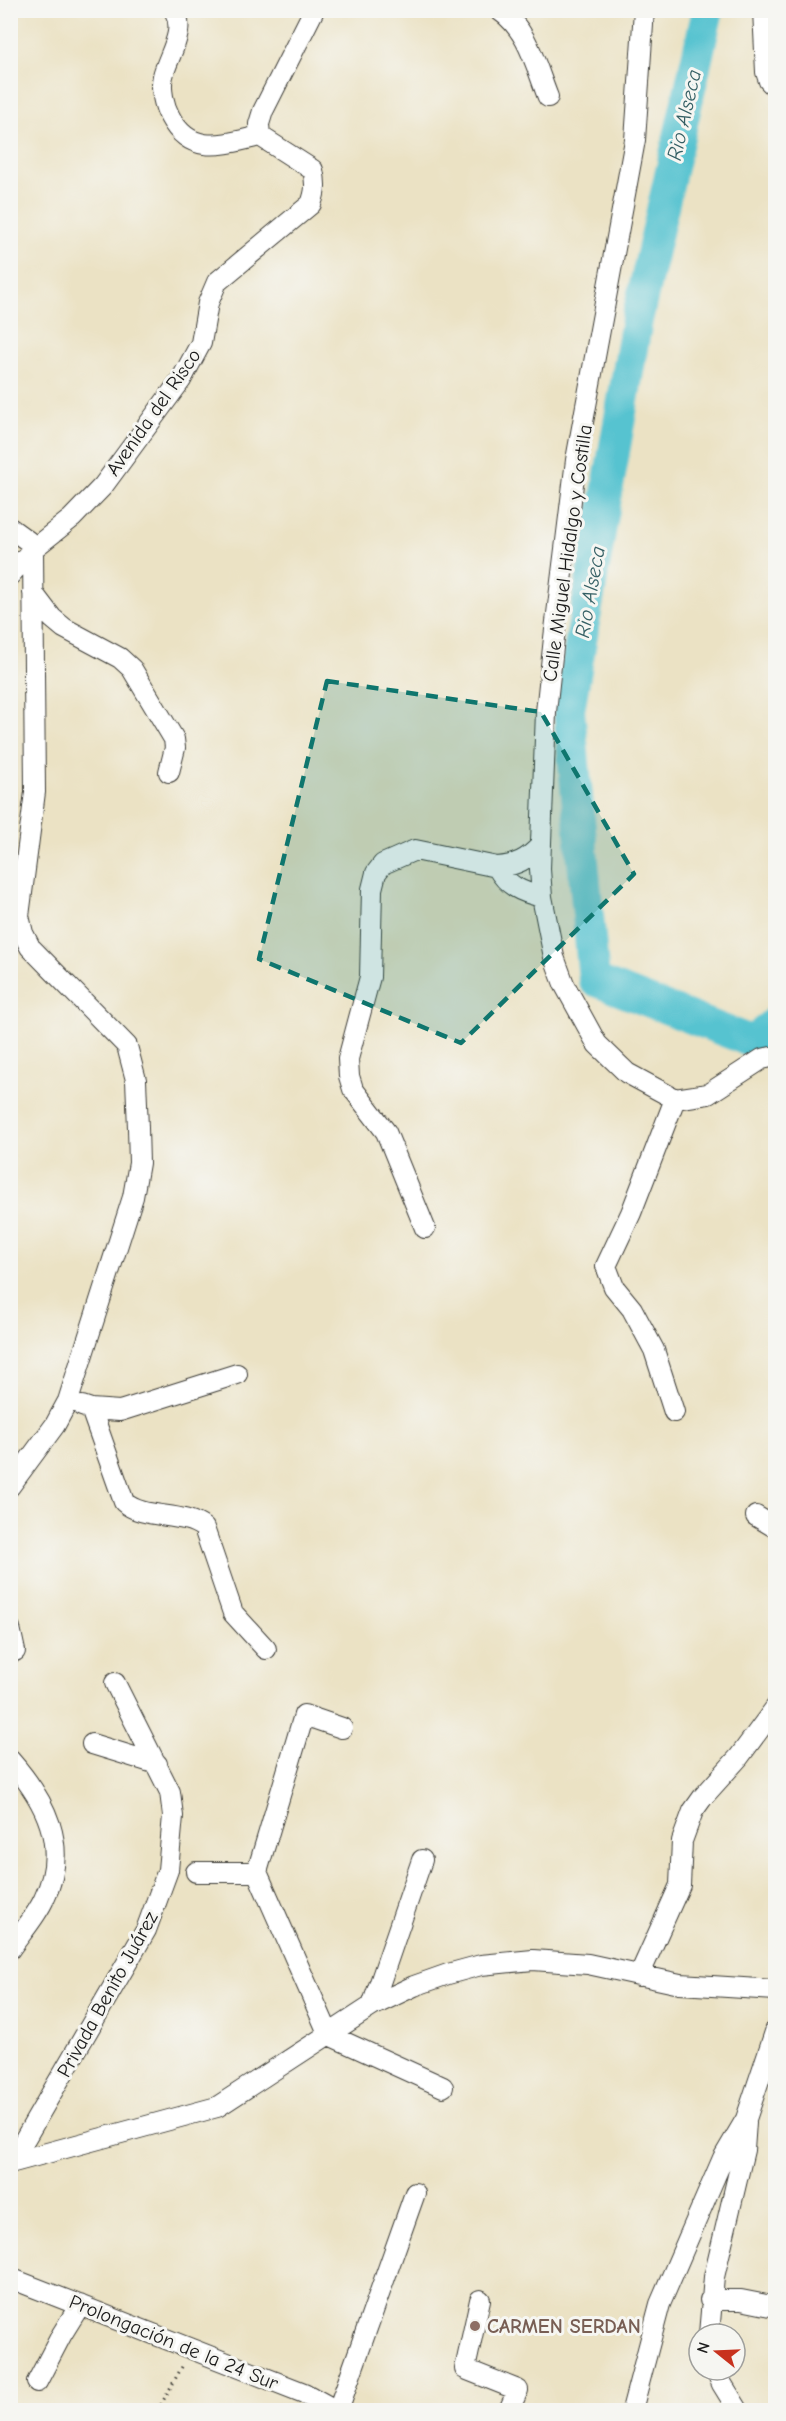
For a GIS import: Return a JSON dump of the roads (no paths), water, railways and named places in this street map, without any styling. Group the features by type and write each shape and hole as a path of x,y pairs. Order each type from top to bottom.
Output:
{"street":[{"path":"174,10 180,21 178,35 162,79 167,112 175,127 186,139 216,146 260,136 259,124 263,111 314,10"},
{"path":"500,10 510,17 522,33 548,97"},
{"name":"Calle Miguel Hidalgo y Costilla","path":"644,10 635,140 576,460 554,638 546,712 541,845 542,897 554,957 564,984 597,1044 627,1073 675,1099"},
{"path":"763,10 766,72 769,81 776,88"},
{"name":"Avenida del Risco","path":"10,575 33,549 72,518 103,486 181,380 201,343 208,303 217,282 310,204 315,193 316,181 313,170 260,136"},
{"path":"10,528 28,541 33,549 35,792 20,916 23,933 30,947 127,1046 136,1080 139,1163 134,1197 68,1401 56,1425 10,1486"},
{"path":"33,594 52,618 64,628 120,658 132,669 174,739 175,748 169,772"},
{"path":"425,1228 386,1132 353,1089 349,1076 348,1059 370,977 372,889 376,873 383,864 415,850 497,867 521,862 541,845"},
{"path":"497,867 502,877 513,887 542,897"},
{"path":"674,1412 654,1350 632,1309 614,1287 606,1266 631,1213 675,1099 708,1094 762,1059 776,1056"},
{"path":"68,1401 91,1409 120,1411 237,1374"},
{"path":"91,1409 124,1502 138,1509 193,1521 204,1528 233,1612 266,1649"},
{"path":"756,1516 776,1528"},
{"path":"10,1628 15,1651"},
{"name":"Privada Benito Juárez","path":"11,2163 146,1930 168,1870 173,1816 170,1792 116,1683"},
{"path":"639,1976 680,1885 682,1841 693,1811 739,1757 776,1707"},
{"path":"342,1728 304,1715 257,1872 329,2034 443,2087"},
{"path":"92,1744 157,1764"},
{"path":"10,1949 44,1899 51,1876 55,1845 51,1823 13,1770"},
{"path":"372,2006 422,1860"},
{"path":"196,1872 257,1872"},
{"path":"11,2163 218,2108 372,2006 436,1978 481,1965 533,1960 588,1964 680,1984 776,1990"},
{"path":"632,2410 660,2304 678,2257 723,2158 746,2119 770,2066 776,2029"},
{"path":"709,2322 714,2277 744,2150 746,2119"},
{"path":"337,2410 414,2193"},
{"name":"Prolongación de la 24 Sur","path":"10,2278 192,2348 300,2402 337,2410"},
{"path":"480,2300 465,2369 518,2390 509,2410"},
{"path":"710,2300 741,2300 776,2307"},
{"path":"37,2382 80,2304"},
{"path":"721,2382 738,2410"}],"waterway":[{"name":"Rio Alseca","path":"708,10 637,320 569,710 594,980 753,1042 776,1021"}],"place":[{"name":"CARMEN SERDAN","path":"475,2326"}]}
